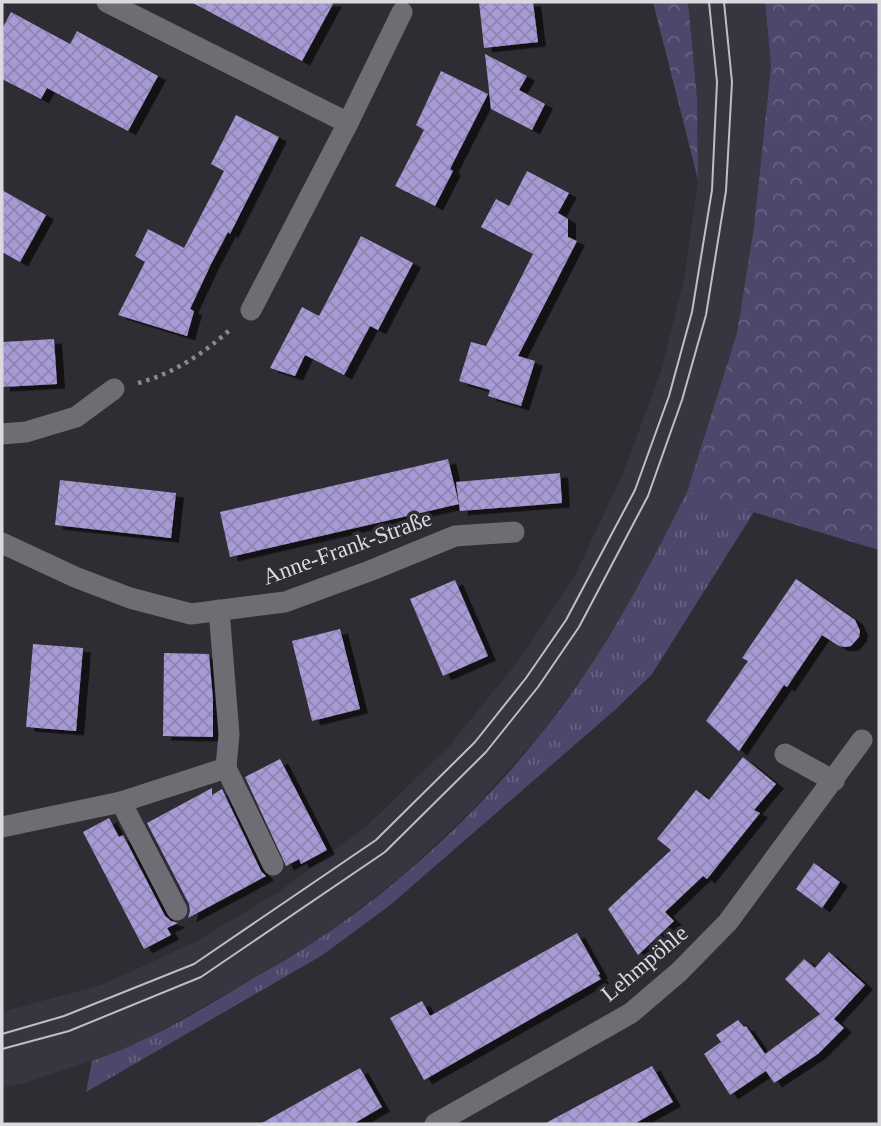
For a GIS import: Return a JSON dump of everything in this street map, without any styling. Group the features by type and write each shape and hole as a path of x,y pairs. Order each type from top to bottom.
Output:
{"street":[{"path":"107,2 348,123"},
{"path":"251,310 402,12"},
{"path":"2,434 26,432 76,417 114,389"},
{"name":"Anne-Frank-Straße","path":"2,543 75,577 130,598 191,614 285,602 455,536 514,532"},
{"path":"219,610 229,734 226,768 273,865"},
{"name":"Lehmpöhle","path":"435,1124 631,1013 680,972 728,922 862,740"},
{"path":"785,754 834,781"},
{"path":"2,827 121,802 226,768"},
{"path":"121,802 177,910"}],"path":[{"path":"114,389 179,368 212,346 251,310"}],"shaded area":[{"path":"688,2 765,2 771,66 754,227 737,333 687,492 638,589 583,678 539,736 472,810 403,875 321,938 130,1048 2,1088 2,1012 104,984 197,941 283,889 370,823 450,745 519,660 574,577 623,474 662,368 684,280 698,180 697,98"}],"green space":[{"path":"653,2 688,2 697,98 698,180"},
{"path":"765,2 879,2 879,550 687,492 737,333 754,227 771,66"},
{"path":"687,492 754,512 652,674 616,709 389,906 321,956 86,1092 92,1061 133,1045 174,1024 312,944 393,884 464,820 528,750 583,677 638,586"}],"building":[{"path":"191,2 334,2 302,61"},
{"path":"479,2 533,2 538,42 484,48"},
{"path":"11,12 70,44 77,31 158,76 128,131 47,88 41,99 2,79 2,29"},
{"path":"485,54 527,76 519,90 545,104 532,130 491,109"},
{"path":"441,71 488,94 450,169 453,171 435,206 395,186 424,130 416,125"},
{"path":"236,115 279,137 190,309 194,311 187,336 118,315 145,262 135,256 148,229 184,248 224,171 211,164"},
{"path":"527,171 569,193 558,213 568,219 568,237 577,241 518,356 535,361 521,406 488,396 490,390 459,381 471,342 486,346 533,254 481,227 496,199 509,206"},
{"path":"2,190 46,215 20,262 2,252"},
{"path":"361,236 413,263 378,330 370,326 344,375 305,355 295,376 270,368 302,307 319,316"},
{"path":"54,339 57,384 2,387 2,342"},
{"path":"448,459 459,504 230,557 220,512"},
{"path":"560,473 562,503 460,511 456,482"},
{"path":"60,480 176,493 171,538 55,525"},
{"path":"796,579 855,620 860,631 859,637 851,646 845,647 822,635 739,751 706,721 748,661 742,658"},
{"path":"455,580 488,656 443,676 410,599"},
{"path":"340,629 360,709 312,721 292,641"},
{"path":"33,644 83,648 76,731 26,727"},
{"path":"164,653 209,654 213,737 163,736"},
{"path":"743,757 776,784 754,810 760,813 707,879 703,876 665,912 674,921 638,955 608,909 671,850 657,839 696,790 709,800"},
{"path":"280,759 327,850 301,864 299,859 286,866 245,777"},
{"path":"212,788 212,795 222,789 261,871 266,876 188,918 189,904 147,823"},
{"path":"109,818 119,837 123,835 165,916 178,923 167,928 171,935 144,949 83,832"},
{"path":"814,863 840,882 822,908 796,889"},
{"path":"577,933 601,979 424,1080 390,1018 422,1001 430,1016"},
{"path":"829,952 865,985 834,1019 844,1028 818,1054 774,1083 766,1071 730,1095 704,1054 721,1042 716,1035 738,1020 746,1026 765,1054 820,1014 785,979 804,959 815,968"},
{"path":"652,1066 673,1102 634,1124 544,1124"},
{"path":"360,1068 382,1107 353,1124 260,1124"}],"tram line":[{"path":"2,1034 64,1016 194,964 376,840 475,742 526,678 566,620 635,490 669,396 692,312 712,190 717,82 709,2"},
{"path":"2,1049 69,1031 201,977 385,852 486,752 538,687 579,627 648,496 682,400 706,315 726,191 732,82 724,2"}]}
